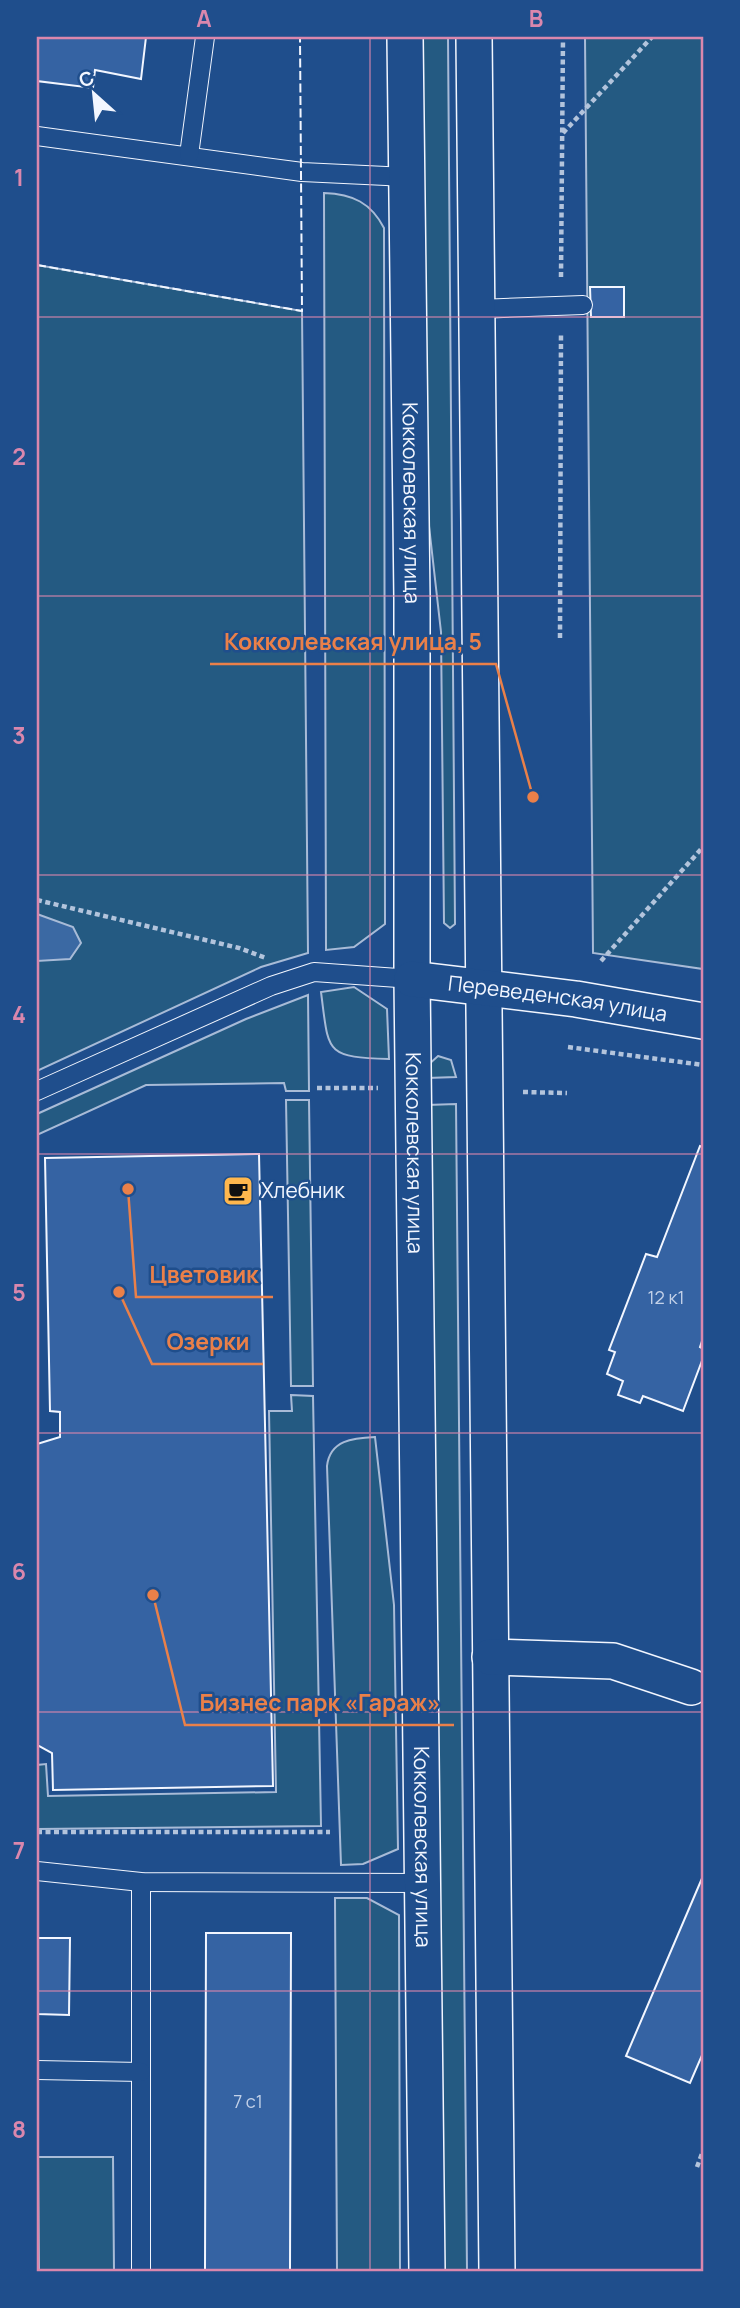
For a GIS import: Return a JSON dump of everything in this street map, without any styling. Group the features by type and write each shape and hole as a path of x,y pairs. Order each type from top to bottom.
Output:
{"street":[{"name":"Кокколевская улица","path":"405,37 412,979 427,2271"},
{"path":"474,37 497,2271"},
{"name":"Переведенская улица","path":"412,979 576,999 703,1021"},
{"path":"490,1657 613,1661 697,1689"}],"lane":[{"path":"188,155 205,37"},
{"path":"37,136 302,172 407,177"},
{"path":"478,309 583,305"},
{"path":"37,1091 314,972 412,979"},
{"path":"37,1871 141,1882 423,1883"},
{"path":"141,1882 141,2271"},
{"path":"37,2070 141,2072"}],"path":[{"path":"562,134 652,37"},
{"path":"601,961 703,847"},
{"path":"37,900 262,955 289,981"},
{"path":"568,1047 703,1065"},
{"path":"317,1088 389,1088"},
{"path":"515,1091 567,1093"},
{"path":"37,1832 330,1832"},
{"path":"697,2167 703,2151"}],"shaded area":[{"path":"422,37 448,37 455,924 450,928 444,923 441,632 423,473"},
{"path":"585,37 703,37 703,969 593,953"},
{"path":"324,193 344,195 367,206 384,228 385,924 354,947 326,950"},
{"path":"37,265 302,311 308,953 261,967 37,1071"},
{"path":"37,914 73,927 81,943 70,959 37,961"},
{"path":"354,987 387,1009 389,1059 341,1053 329,1039 321,992"},
{"path":"308,995 309,1091 286,1091 284,1083 146,1085 37,1135 37,1114 246,1019"},
{"path":"438,1056 451,1060 456,1077 427,1078 427,1066"},
{"path":"286,1100 309,1100 313,1386 291,1386"},
{"path":"456,1104 467,2271 439,2271 427,1105"},
{"path":"291,1395 313,1396 321,1826 37,1829 37,1765 46,1764 48,1796 276,1792 269,1411 292,1411"},
{"path":"375,1437 394,1605 398,1849 363,1864 341,1865 327,1466 333,1451 344,1442"},
{"path":"335,1898 367,1898 399,1915 400,2271 337,2271"},
{"path":"38,2157 113,2157 114,2271 39,2271"}],"building":[{"path":"37,37 146,37 141,79 95,70 93,88 37,81"},
{"path":"590,287 624,287 624,317 591,317"},
{"path":"700,1146 703,1147 703,1338 700,1347 703,1349 703,1358 683,1411 643,1396 640,1403 618,1395 623,1381 607,1374 615,1352 609,1350 646,1254 657,1257"},
{"path":"259,1154 273,1786 53,1790 52,1753 37,1745 37,1444 60,1437 60,1412 50,1411 45,1158"},
{"path":"703,1876 703,2053 690,2083 626,2056"},
{"path":"206,1933 291,1933 290,2271 205,2271"},
{"path":"37,1938 70,1938 69,2015 37,2014"}],"fence":[{"path":"37,265 302,311 300,37"}],"place":[{"name":"Кокколевская улица, 5","path":"533,797"},
{"name":"Цветовик","path":"128,1189"},
{"name":"Хлебник","path":"238,1191"},
{"name":"Озерки","path":"119,1292"},
{"name":"Бизнес парк «Гараж»","path":"153,1595"}]}
